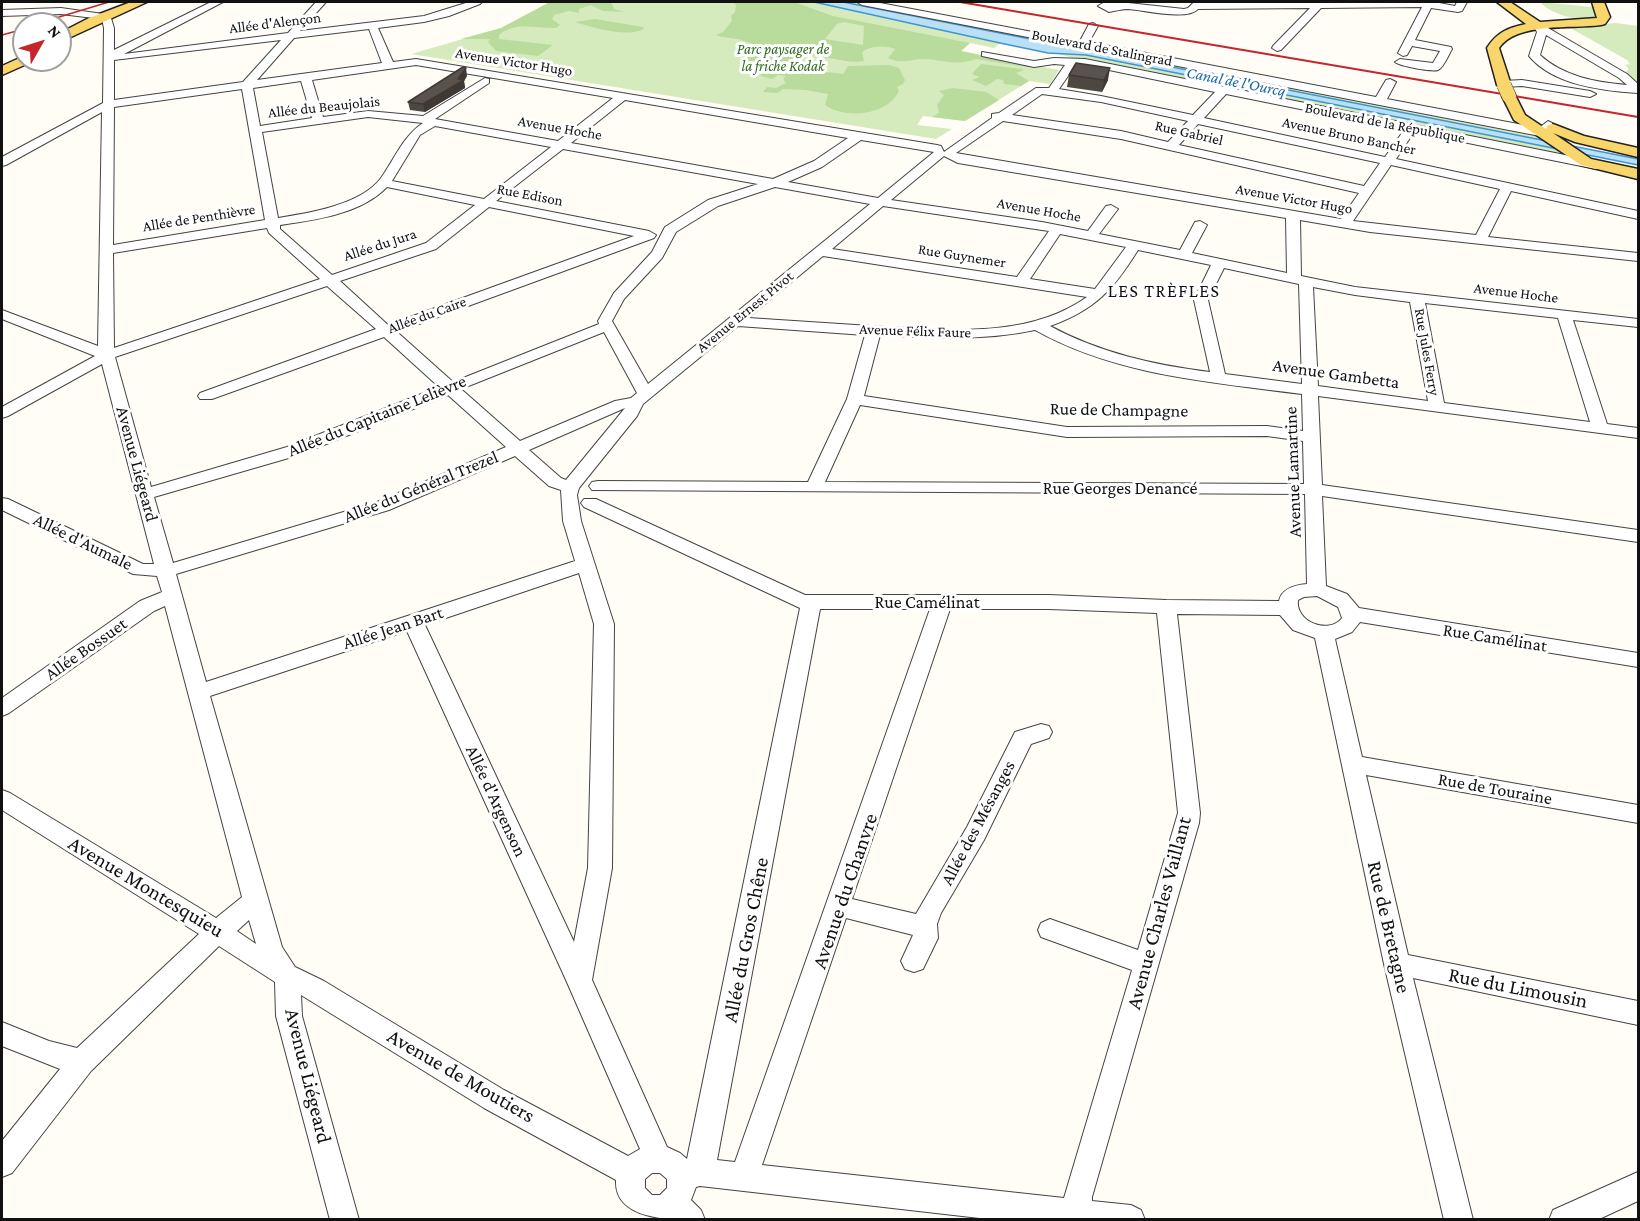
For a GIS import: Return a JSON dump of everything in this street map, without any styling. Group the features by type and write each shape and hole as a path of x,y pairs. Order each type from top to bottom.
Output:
{"main road":[{"path":"72,35 100,22 106,16 134,2"},
{"path":"106,16 141,2"},
{"path":"1503,2 1522,23 1546,31 1600,21 1604,17 1598,2"},
{"path":"1508,93 1494,52 1494,45 1501,36 1522,23"},
{"name":"Boulevard de Stalingrad","path":"1508,93 1542,130 1638,152"},
{"path":"1542,130 1579,158 1596,165"},
{"name":"Boulevard de la République","path":"1596,165 1638,174"}],"street":[{"path":"109,56 218,2"},
{"path":"247,85 321,2"},
{"name":"Allée d'Alençon","path":"109,56 122,57 435,17 477,2"},
{"name":"Boulevard de Stalingrad","path":"862,2 1542,130"},
{"path":"11,24 84,3"},
{"path":"1277,48 1319,3"},
{"path":"1083,44 1096,22 1111,9 1103,6 1109,4 1181,13 1191,11 1197,4 1428,3 1460,5"},
{"path":"1408,42 1447,49 1436,67 1398,65 1408,42 1428,3"},
{"path":"2,13 61,11 106,16"},
{"name":"Avenue Liégeard","path":"106,16 109,28 107,355 255,901 271,951 288,978 289,1016 345,1220"},
{"path":"372,26 389,66"},
{"path":"1546,31 1623,76 1638,89 1579,79 1554,72 1534,56 1546,31"},
{"name":"Boulevard de la République","path":"986,54 1034,64 1054,61 1084,62 1596,165"},
{"name":"Avenue Victor Hugo","path":"109,104 416,62 495,80 855,138 906,151 914,144 958,159 1344,224 1638,257"},
{"path":"1046,90 1030,88 940,146 943,152 1046,90 1072,63"},
{"path":"306,78 318,120"},
{"path":"271,223 331,212 374,193 384,183 416,133 429,121 495,80"},
{"path":"1380,101 1390,82"},
{"path":"1508,93 1522,83 1638,102"},
{"name":"Allée de Penthièvre","path":"106,250 271,223 247,85"},
{"name":"Avenue Bruno Bancher","path":"1046,90 1196,119 1638,215"},
{"path":"1171,146 1223,90"},
{"name":"Allée du Jura","path":"2,413 107,355 431,246 619,99"},
{"path":"3,161 109,104"},
{"name":"Allée du Beaujolais","path":"254,130 368,114 429,121"},
{"name":"Rue Gabriel","path":"989,115 1121,135 1367,191"},
{"name":"Avenue Hoche","path":"429,121 880,202 1057,229 1355,291 1638,323"},
{"path":"1344,224 1411,128"},
{"path":"640,398 606,326 607,315 616,299 666,243 670,230 713,203 774,183 818,164 855,138"},
{"name":"Avenue Ernest Pivot","path":"574,482 632,413 640,398 943,152"},
{"name":"Rue Edison","path":"384,183 649,235 670,230"},
{"path":"1480,240 1507,187"},
{"path":"1091,236 1111,209"},
{"name":"Avenue Lamartine","path":"1293,215 1310,390 1317,590"},
{"name":"Rue Camélinat","path":"271,223 274,230 555,482 574,482 586,477 594,495 796,601 811,603 1049,602 1166,607 1287,608"},
{"path":"1184,255 1200,225"},
{"path":"1021,282 1057,229"},
{"name":"Allée du Caire","path":"206,396 649,235"},
{"name":"Avenue Félix Faure","path":"735,321 874,331 968,334 1037,325 1085,305 1107,288 1134,245"},
{"name":"Rue Guynemer","path":"820,250 1098,294"},
{"path":"1217,377 1218,370 1201,300 1219,263"},
{"name":"Rue Jules Ferry","path":"1417,298 1437,406"},
{"path":"1564,315 1600,428"},
{"path":"5,319 107,355"},
{"name":"Avenue Gambetta","path":"1037,325 1084,349 1124,362 1310,390 1638,433"},
{"name":"Allée du Capitaine Lelièvre","path":"145,494 293,451 606,326"},
{"path":"814,487 855,399 874,331"},
{"name":"Allée du Général Trezel","path":"166,570 187,566 383,507 516,448 640,398"},
{"name":"Rue de Champagne","path":"855,399 1066,432 1267,431 1311,437"},
{"path":"574,482 570,508 604,624 600,868 579,980"},
{"name":"Rue Georges Denancé","path":"594,495 814,487 1314,489 1638,536"},
{"path":"570,508 594,495"},
{"name":"Allée d'Aumale","path":"2,505 140,570 166,570"},
{"name":"Allée Jean Bart","path":"200,692 587,564"},
{"path":"1317,590 1340,598 1350,608 1352,614 1350,624 1346,628 1324,632 1299,624 1293,619 1287,608 1289,597 1294,593 1317,590"},
{"name":"Allée Bossuet","path":"2,708 147,606 173,596"},
{"name":"Avenue du Chanvre","path":"743,1178 840,906 938,618 941,602"},
{"name":"Allée du Gros Chêne","path":"675,1194 791,708 811,603"},
{"name":"Avenue Charles Vaillant","path":"1077,1214 1078,1197 1189,813 1166,607"},
{"name":"Rue Camélinat","path":"1352,614 1638,660"},
{"name":"Allée d'Argenson","path":"413,621 675,1194"},
{"name":"Rue de Bretagne","path":"1324,632 1397,964 1459,1220"},
{"name":"Allée des Mésanges","path":"914,961 926,938 925,924 930,910 976,833 1023,738 1041,732"},
{"name":"Rue de Touraine","path":"1352,764 1638,814"},
{"name":"Avenue Montesquieu","path":"2,799 219,931 288,978"},
{"path":"2,1163 82,1062 219,931 255,901"},
{"path":"840,906 914,925 925,924"},
{"path":"1050,930 1147,964"},
{"name":"Rue du Limousin","path":"1397,964 1638,1013"},
{"name":"Avenue de Moutiers","path":"288,978 315,989 494,1099 633,1174"},
{"path":"2,1034 47,1053 82,1062"},
{"path":"675,1194 645,1162 633,1174 630,1187 636,1203 643,1208 675,1194 743,1178 1131,1220"},
{"path":"1563,1220 1638,1186"}],"green space":[{"name":"Parc paysager de la friche Kodak","path":"550,2 814,2 1000,43 994,48 970,43 961,51 1059,70 1050,84 1029,81 965,121 923,116 917,125 952,129 936,139 411,54 501,28"},
{"path":"550,2 611,2 614,9 625,12 603,11 591,5 579,9 579,13 569,11 554,15 552,19 560,25 556,28 519,27 499,35 499,39 553,45 538,56 496,51 488,42 490,39 461,39 501,28"},
{"path":"733,2 794,2 833,16 970,43 961,51 1033,66 976,59 957,63 926,59 898,61 888,58 895,49 882,47 869,48 862,52 864,61 846,61 819,56 802,56 794,59 797,62 790,64 794,68 843,74 848,66 889,65 899,68 905,80 897,87 899,91 894,99 866,113 844,113 825,105 828,94 783,89 778,93 763,92 767,87 776,88 786,83 783,79 786,76 778,75 772,79 761,76 760,72 773,61 748,63 745,62 748,59 740,53 794,53 812,49 814,46 786,50 716,35 723,32 732,21 731,16 735,12 736,5","holes":["844,22 864,26 863,45 825,39 837,24"]},
{"path":"843,2 857,2 1479,123 1539,135 1549,142"},
{"path":"1540,2 1593,7 1596,16 1583,19 1558,14"},
{"path":"595,19 644,29 628,33 575,22"},
{"path":"1616,23 1638,26 1638,82 1624,73 1629,69 1625,65 1630,64 1627,60 1567,26"},
{"path":"1059,54 1086,55 1561,150 1573,159 1079,60"},
{"path":"981,64 1022,69 1024,70 1016,73 1029,81 1021,86 1004,84 1003,80 997,79 986,86 972,80 979,77 972,74"},
{"path":"953,88 986,92 999,100 965,121 932,117 939,113 937,105 944,95 939,91"}],"water":[{"name":"Canal de l'Ourcq","path":"814,2 843,2 1638,159 1638,165 1086,55 1048,53"}],"building":[{"path":"1076,63 1110,68 1104,80 1069,75"},
{"path":"463,67 466,68 458,79 464,80 423,104 408,102"}],"tram line":[{"path":"72,13 109,2"},
{"path":"2,35 12,32"}],"railway":[{"path":"960,2 1638,117"}],"district":[{"name":"LES TRÈFLES","path":"1164,291"}]}
